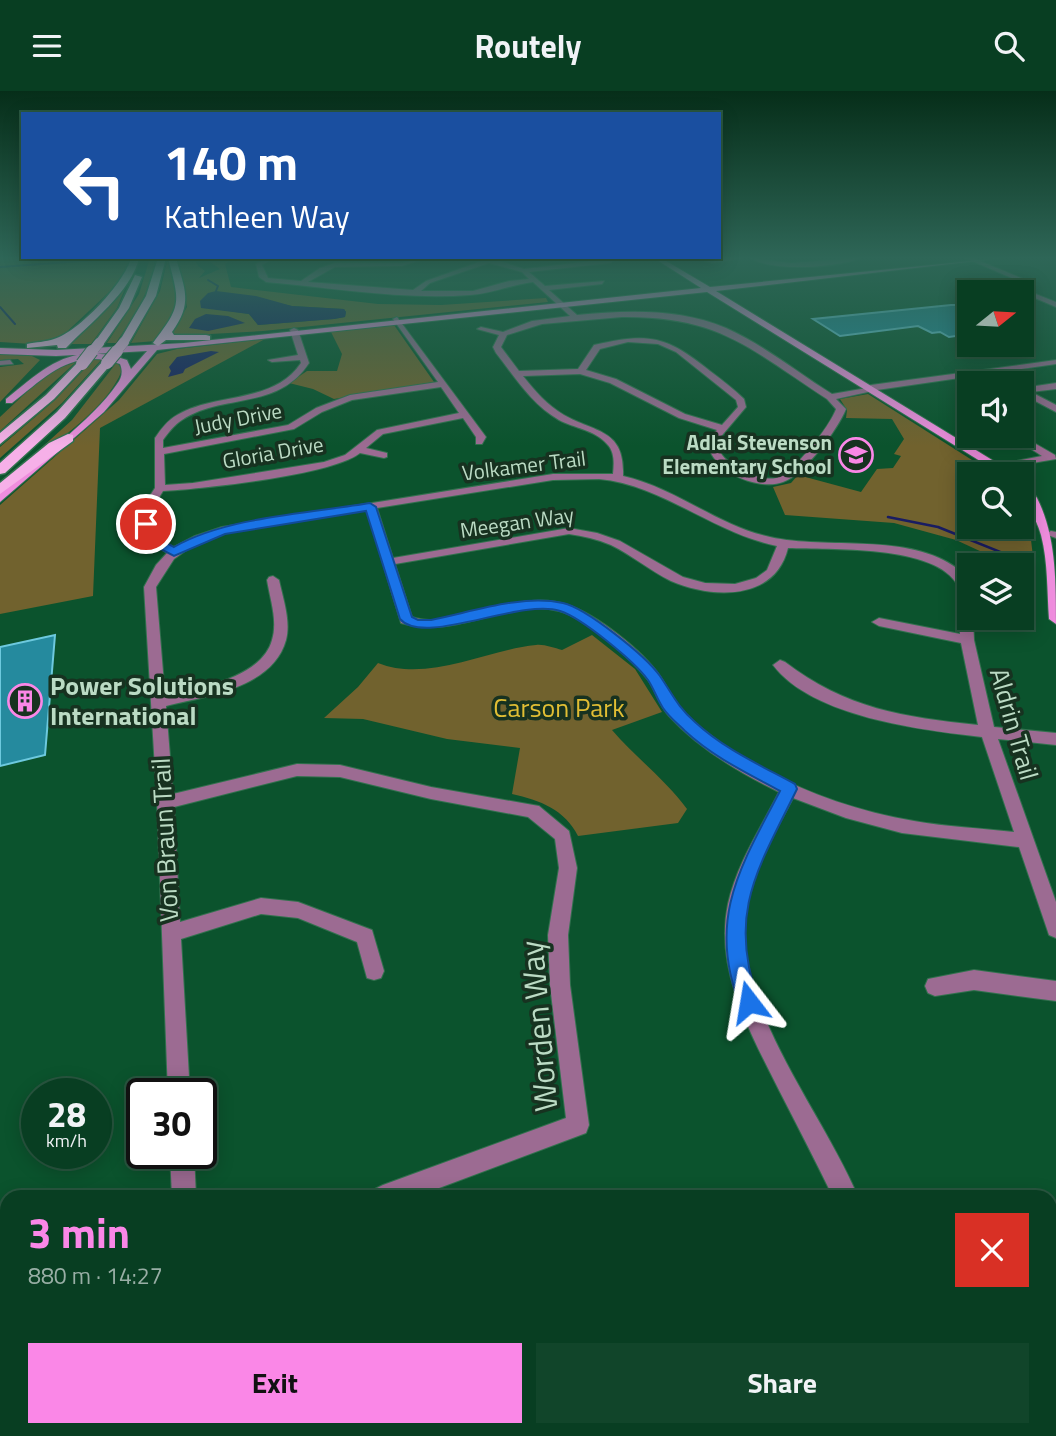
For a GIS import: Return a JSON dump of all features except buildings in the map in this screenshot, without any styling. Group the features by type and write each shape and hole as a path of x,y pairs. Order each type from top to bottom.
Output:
{"highway":[{"path":"59,349 86,321"},
{"path":"0,440 50,397 82,364 113,321"},
{"path":"0,470 61,415 107,363 130,346 141,321"},
{"path":"156,346 176,321"},
{"path":"31,346 58,342 75,332"},
{"path":"167,332 170,338 175,339 206,338"},
{"path":"0,490 54,446 68,438"}],"main road":[{"path":"0,352 156,346 398,321"},
{"path":"761,321 991,462"},
{"path":"0,498 123,386 156,346 206,338 295,332"},
{"path":"0,344 59,349"},
{"path":"0,410 59,349"},
{"path":"0,352 41,355 45,360 44,364"},
{"path":"9,401 43,371 80,359 106,358 124,362 127,370 123,386"},
{"path":"1034,501 1053,534 1056,619"}],"street":[{"path":"398,321 481,437 479,442"},
{"path":"481,329 504,334 530,324 554,321"},
{"path":"586,345 597,347 643,339 679,350 740,398 743,407 713,439 713,449 717,456 758,480 771,482 783,479 840,415 841,409 830,397 738,337 692,321"},
{"path":"174,552 151,539 146,524 148,506 160,488 158,440 177,418 199,409 246,400 296,375 304,363 295,332"},
{"path":"504,334 497,347 552,412 599,432 614,443 620,456 618,479"},
{"path":"581,371 597,347"},
{"path":"272,360 303,357"},
{"path":"830,397 1056,362"},
{"path":"519,374 556,370 581,371 613,380 682,416 722,428"},
{"path":"613,380 626,375"},
{"name":"Judy Drive","path":"158,452 291,428 318,410 350,398 442,384"},
{"path":"1034,389 1056,386"},
{"path":"214,390 217,405"},
{"path":"1034,397 1056,409"},
{"name":"Gloria Drive","path":"160,488 193,486 326,465 359,450 380,432 464,415"},
{"path":"1034,447 1053,459"},
{"path":"359,450 384,455"},
{"path":"1034,463 1053,459"},
{"name":"Volkamer Trail","path":"174,552 222,530 553,477 594,476 618,479 653,489 728,527 783,543 884,549 912,554 954,571"},
{"path":"370,507 407,619 415,625 541,605 562,607 580,615 638,660 654,678 669,706 700,735 750,769 789,789 842,809 903,826 1023,840"},
{"name":"Meegan Way","path":"388,562 569,531 587,533 619,544 669,576 692,584 736,587 755,583 770,574 778,563 783,543"},
{"name":"Von Braun Trail","path":"174,552 157,569 150,587 165,802 177,1078"},
{"name":"Aldrin Trail","path":"954,571 963,580 966,588 967,640 987,730 1056,929"},
{"path":"158,703 223,685 251,674 274,655 280,640 273,580"},
{"path":"879,622 967,640"},
{"path":"780,665 792,677 834,701 890,718 1056,739"},
{"name":"Worden Way","path":"165,802 297,770 340,771 431,793 533,811 563,836 568,868 558,935 560,985 578,1125 402,1190"},
{"path":"789,789 746,874 737,907 736,940 743,985 755,1020 842,1190"},
{"path":"170,934 261,906 298,910 365,936 374,971"},
{"path":"935,986 974,980 1056,991"},
{"path":"183,1169 184,1190"}],"green space":[{"path":"0,321 79,321 59,339 32,344 0,342"},
{"path":"92,321 108,321 91,344 71,344"},
{"path":"122,321 130,321 116,343 107,343"},
{"path":"143,321 169,321 156,341 131,343"},
{"path":"179,321 255,321 258,325 364,321 263,331 173,336 171,333"},
{"path":"394,325 434,382 334,399 313,389 289,383 307,371 337,371 342,354 331,332"},
{"path":"265,339 100,428 93,596 0,614 0,505 119,400 157,354 177,349"},
{"path":"0,354 32,356 40,360 0,402 0,367 24,364 18,359 0,360"},
{"path":"94,359 102,359 62,403 0,458 0,447 55,400"},
{"path":"76,362 0,431 0,417 48,372"},
{"path":"117,362 122,370 103,400 89,415 8,478 72,420"},
{"path":"868,394 975,462 957,462 957,539 1031,539 1033,553 984,553 956,540 894,523 785,515 773,487 791,483 798,475 861,492 877,469 893,468 901,456 894,454 904,439 892,419 846,418 847,410 840,399"},
{"name":"Carson Park","path":"592,635 635,669 662,712 612,730 687,809 678,823 578,836 566,819 551,807 512,794 520,748 447,739 363,719 324,718 358,687 378,663 397,668 437,667 536,645 562,650"}],"shaded area":[{"path":"194,321 245,323 208,331 189,328"},
{"path":"255,321 312,321 258,325"},
{"path":"219,352 185,369 183,373 168,377 171,371 169,367 177,357"}],"waterway":[{"path":"12,321 15,324"},
{"path":"888,517 938,527 1003,553"}],"place":[{"name":"Adlai Stevenson Elementary School","path":"856,455"},
{"name":"Power Solutions International","path":"25,701"}],"route":[{"path":"146,524 151,539 174,552 208,534 222,530 370,507 407,619 415,625 517,607 562,607 580,615 638,660 654,678 669,706 691,728 717,749 789,789 746,874 737,907 736,940 743,985 749,1002"}]}
